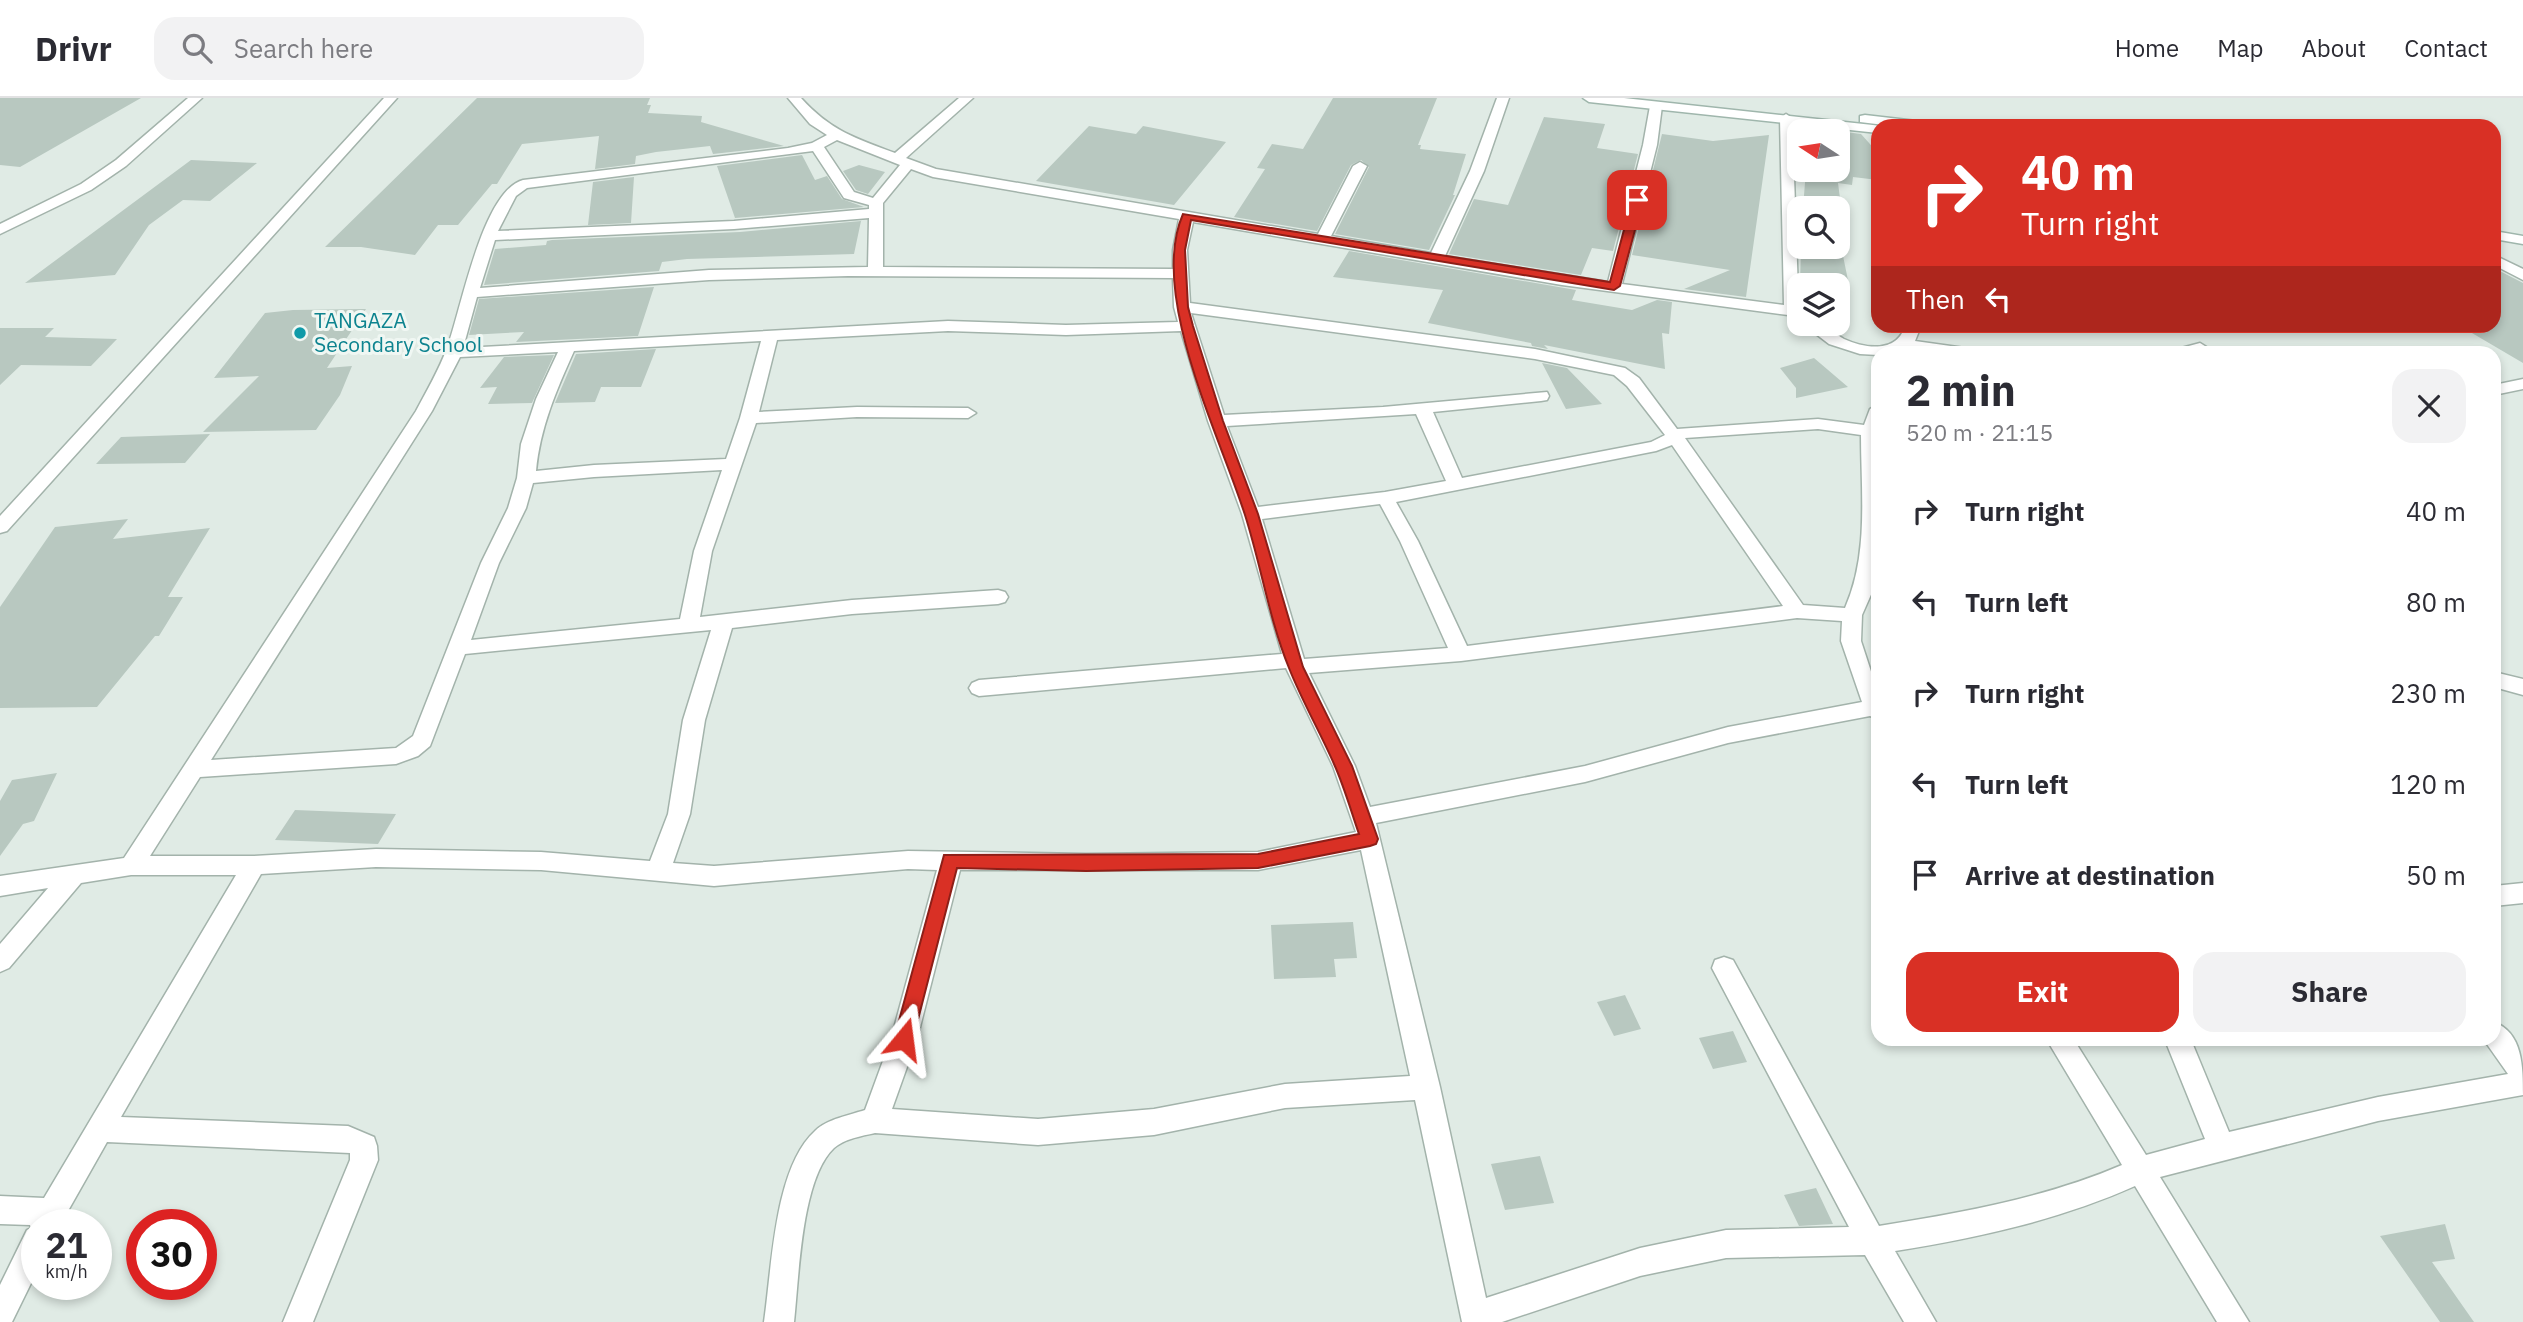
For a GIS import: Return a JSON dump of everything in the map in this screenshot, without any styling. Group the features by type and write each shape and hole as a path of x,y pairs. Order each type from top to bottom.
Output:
{"street":[{"path":"0,230 86,187 121,163 196,98"},
{"path":"0,527 391,98"},
{"path":"794,98 816,121 836,135 933,173 1614,286 1787,312"},
{"path":"875,271 876,208 903,160 967,98"},
{"path":"1437,257 1477,172 1503,98"},
{"path":"1589,98 1787,109 1871,119"},
{"path":"1614,286 1648,156 1658,102"},
{"path":"1787,109 1871,127"},
{"path":"1787,109 1793,273"},
{"path":"131,866 424,411 453,353 470,293 508,195 523,184 704,163 816,146 836,135"},
{"path":"816,146 849,195 876,208"},
{"path":"1323,238 1360,166"},
{"path":"490,236 734,225 876,208"},
{"path":"1186,216 1181,235 1180,274 1184,317 1217,421 1251,514 1294,663 1344,766 1366,828 1427,1087 1477,1319 1640,1262 1726,1244 1872,1241 1934,1231 2013,1214 2086,1194 2140,1170 2222,1147 2378,1109 2520,1084 2523,1081"},
{"path":"2501,226 2523,231"},
{"path":"2501,235 2523,240"},
{"path":"2501,263 2523,275"},
{"path":"470,293 709,275 875,271 1180,274"},
{"path":"453,353 567,349 771,334 948,326 1066,330 1184,317 1283,319 1598,365 1619,371 1628,377 1675,437 1797,611"},
{"path":"1906,345 1912,333"},
{"path":"689,626 703,551 749,418 771,334"},
{"path":"1829,336 1838,342 1871,351"},
{"path":"1906,345 1913,346"},
{"path":"195,769 349,760 409,753 422,740 490,563 516,508 526,478 530,444 544,399 567,349"},
{"path":"2501,389 2523,384"},
{"path":"1217,421 1330,415 1541,396"},
{"path":"1422,407 1456,484"},
{"path":"749,418 858,412 968,413"},
{"path":"1251,514 1385,498 1657,446 1684,432 1818,424 1871,432"},
{"path":"526,478 594,471 733,464"},
{"path":"1385,498 1409,541 1461,654"},
{"path":"1871,565 1852,615 1850,641 1871,699"},
{"path":"458,648 852,607 998,597"},
{"path":"979,688 1294,663 1461,654 1797,611 1852,615"},
{"path":"658,872 679,814 694,720 724,622"},
{"path":"2501,682 2523,687"},
{"path":"0,886 131,866 254,866 376,858 457,857 541,861 714,876 908,860 1086,863 1258,861 1366,828 1585,774 1728,735 1871,710"},
{"path":"875,1120 904,1039 951,860"},
{"path":"53,1209 254,866"},
{"path":"0,961 74,875"},
{"path":"2501,895 2523,892"},
{"path":"1724,968 1872,1241 1921,1322"},
{"path":"2501,1043 2523,1073"},
{"path":"2064,1046 2234,1322"},
{"path":"2180,1046 2222,1147"},
{"path":"779,1322 797,1187 804,1167 827,1137 875,1120 1038,1132 1154,1122 1285,1096 1427,1087"},
{"path":"99,1129 348,1139 364,1146 364,1160 298,1322"},
{"path":"0,1210 21,1214"},
{"path":"0,1316 21,1273"}],"building":[{"path":"0,98 141,98 20,167 0,165"},
{"path":"477,98 650,98 648,113 702,116 701,122 784,146 713,154 710,146 656,152 636,156 635,164 595,169 599,136 522,144 497,184 492,184 458,225 438,225 415,255 361,247 325,247"},
{"path":"1333,98 1437,98 1418,145 1421,145 1420,149 1466,154 1455,195 1429,250 1335,234 1369,167 1361,160 1351,165 1317,231 1234,217 1265,169 1257,168 1272,144 1303,149"},
{"path":"1544,117 1605,124 1597,148 1638,154 1613,251 1592,248 1581,275 1449,254 1474,199 1508,205"},
{"path":"1089,126 1136,134 1143,126 1226,142 1174,205 1036,181"},
{"path":"1850,133 1861,134 1871,145 1871,179 1853,177 1852,185 1838,183 1840,196 1804,196 1805,182 1850,182"},
{"path":"1662,134 1713,141 1769,135 1746,297 1684,289 1730,270 1632,255"},
{"path":"802,155 815,180 827,176 842,199 864,207 735,218 717,166"},
{"path":"191,160 257,163 210,201 183,200 149,225 115,275 25,283"},
{"path":"859,165 885,172 868,194 856,190 843,171"},
{"path":"634,177 631,223 588,225 593,182"},
{"path":"861,221 854,254 687,259 662,262 659,271 484,285 495,249 546,245 547,241 552,240 740,232"},
{"path":"1349,251 1576,290 1572,300 1632,310 1657,300 1672,302 1669,334 1662,333 1665,369 1544,345 1548,349 1532,346 1531,343 1428,323 1443,290 1333,277"},
{"path":"1801,259 1844,259 1847,273 1800,273"},
{"path":"2501,272 2523,283 2523,363 2501,350 2501,346 2494,346 2472,333 2501,333"},
{"path":"654,287 638,336 516,342 524,332 469,335 479,299"},
{"path":"366,309 327,368 352,366 340,395 316,430 203,432 259,376 214,378 265,313"},
{"path":"0,328 54,328 45,337 117,339 91,366 21,365 0,385"},
{"path":"656,349 641,387 601,387 595,402 555,403 576,354"},
{"path":"554,355 532,403 488,404 497,387 480,388 504,357"},
{"path":"1814,358 1848,387 1796,398 1796,388 1780,368"},
{"path":"1542,363 1567,368 1602,404 1566,409"},
{"path":"210,434 185,463 96,464 121,437"},
{"path":"128,519 113,539 210,528 168,597 183,597 159,636 155,636 97,707 0,708 0,607 55,527"},
{"path":"57,773 34,821 23,824 0,856 0,801 12,780"},
{"path":"295,810 396,814 378,844 275,840"},
{"path":"1353,922 1357,958 1334,959 1336,977 1274,979 1271,925"},
{"path":"1625,995 1641,1029 1614,1036 1597,1002"},
{"path":"1733,1031 1747,1062 1713,1069 1699,1038"},
{"path":"1540,1156 1554,1203 1505,1210 1491,1164"},
{"path":"1816,1188 1833,1224 1799,1226 1784,1195"},
{"path":"2445,1224 2455,1259 2432,1262 2474,1322 2440,1322 2380,1236"}],"place":[{"name":"TANGAZA Secondary School","path":"300,333"}],"route":[{"path":"904,1039 951,860 1086,863 1258,861 1370,839 1344,766 1315,712 1296,667 1251,514 1217,421 1187,326 1182,307 1180,250 1186,216 1562,280 1614,286 1637,200"}]}
